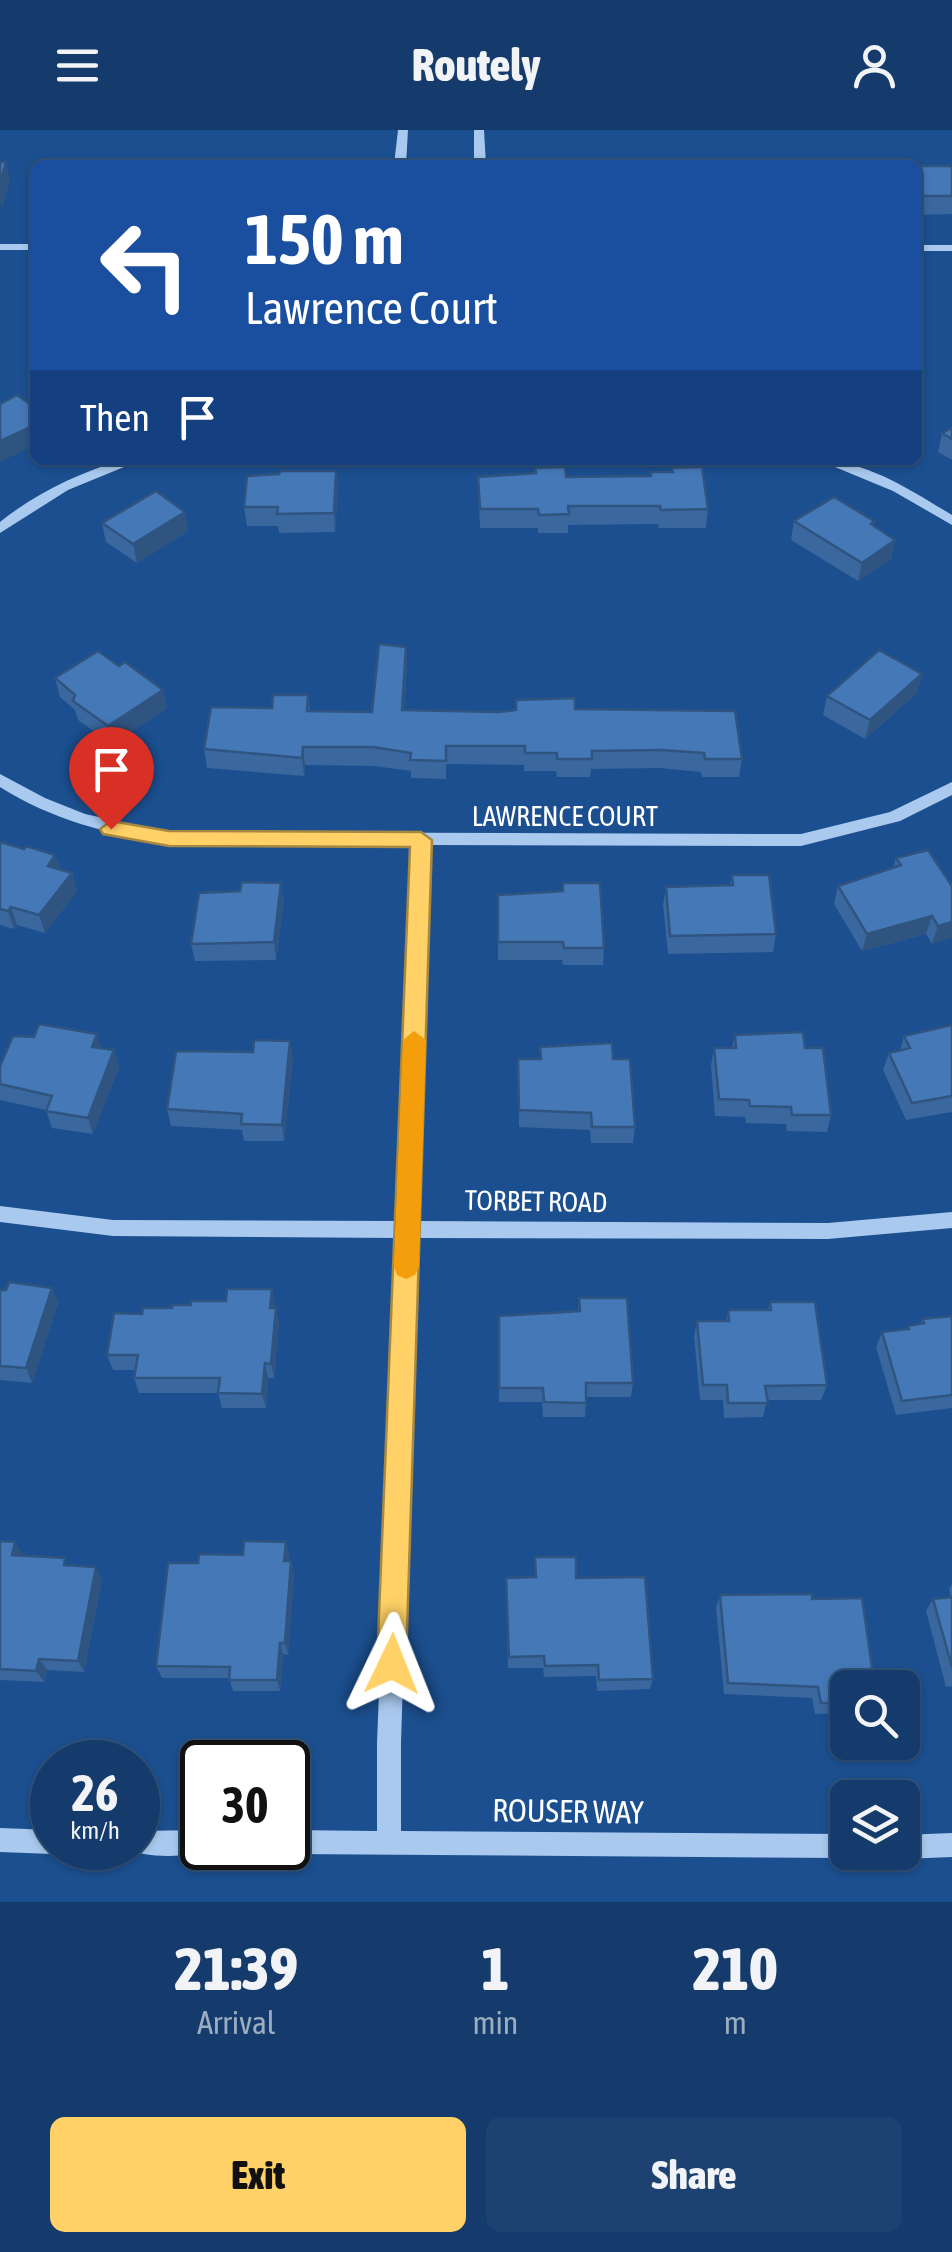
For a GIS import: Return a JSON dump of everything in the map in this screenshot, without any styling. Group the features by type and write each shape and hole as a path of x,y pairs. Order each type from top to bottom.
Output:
{"street":[{"path":"400,160 403,130"},
{"path":"480,130 480,160"},
{"path":"0,246 30,247"},
{"path":"922,248 952,248"},
{"path":"0,529 52,493 118,465"},
{"path":"838,465 898,488 952,522"},
{"name":"LAWRENCE COURT","path":"0,780 67,814 111,829 169,838 802,840 894,817 952,788"},
{"path":"389,1841 421,840"},
{"name":"TORBET ROAD","path":"0,1214 113,1228 828,1231 952,1220"},
{"path":"0,1840 30,1841"},
{"name":"ROUSER WAY","path":"310,1842 830,1846"},
{"path":"920,1846 952,1845"}],"building":[{"path":"0,162 6,162 0,184"},
{"path":"922,166 952,166 952,196 922,196"},
{"path":"17,395 30,404 30,427 0,441 0,404"},
{"path":"565,467 566,477 651,476 651,472 673,472 672,468 702,467 708,509 568,506 569,514 539,515 538,509 480,509 478,477"},
{"path":"280,471 336,471 334,513 277,514 278,507 244,507 247,476"},
{"path":"156,491 185,512 133,544 102,523"},
{"path":"834,497 874,521 871,524 895,540 862,563 794,521"},
{"path":"379,644 406,647 402,710 498,712 516,710 516,700 575,698 575,709 735,711 742,759 705,759 704,753 661,750 592,751 592,759 557,759 557,753 525,753 525,746 446,746 446,761 410,760 411,753 373,747 303,747 302,758 204,749 211,707 272,708 273,695 308,695 307,711 372,712"},
{"path":"879,650 922,674 870,720 827,696"},
{"path":"98,651 119,666 125,662 163,690 108,726 73,701 75,695 55,678"},
{"path":"0,842 55,855 48,866 72,873 39,915 11,907 8,911 0,909"},
{"path":"928,850 952,886 952,922 938,926 932,916 867,934 838,886 901,865 896,858"},
{"path":"732,875 769,875 776,934 670,936 666,887 733,885"},
{"path":"242,882 281,883 274,942 191,944 199,893 240,891"},
{"path":"563,883 600,883 604,948 564,948 563,942 498,942 498,895 563,891"},
{"path":"39,1024 97,1034 92,1047 114,1050 88,1118 46,1111 52,1096 0,1084 0,1066 13,1036 34,1037"},
{"path":"952,1025 952,1096 912,1103 889,1053 910,1048 904,1036"},
{"path":"803,1032 805,1048 823,1048 831,1115 792,1115 791,1107 750,1106 749,1100 719,1099 714,1048 736,1048 735,1035"},
{"path":"254,1040 290,1041 282,1125 241,1124 242,1114 167,1109 176,1051 253,1052"},
{"path":"612,1043 613,1059 630,1059 635,1127 592,1127 591,1113 519,1110 518,1059 541,1059 540,1047"},
{"path":"9,1282 52,1288 26,1368 0,1366 0,1290 6,1290"},
{"path":"227,1289 272,1289 270,1308 276,1308 271,1364 265,1363 262,1394 218,1393 220,1378 134,1378 138,1355 107,1355 114,1313 142,1314 143,1308 226,1301"},
{"path":"579,1298 627,1298 633,1383 586,1383 586,1403 544,1402 543,1388 499,1388 499,1316 580,1311"},
{"path":"770,1302 815,1302 827,1385 765,1386 768,1403 728,1403 727,1385 703,1385 697,1321 729,1321 728,1310 771,1310"},
{"path":"952,1316 952,1395 902,1401 882,1332 909,1329 908,1326 924,1323 922,1319"},
{"path":"0,1541 15,1542 12,1555 65,1558 64,1565 96,1567 78,1661 39,1659 36,1671 0,1669"},
{"path":"244,1541 286,1542 284,1561 291,1561 285,1643 280,1643 277,1680 229,1680 230,1667 156,1666 168,1563 198,1563 199,1554 243,1555"},
{"path":"535,1557 576,1557 576,1578 645,1577 653,1679 599,1680 598,1665 545,1666 544,1656 509,1657 506,1578 536,1577"},
{"path":"720,1595 862,1598 872,1670 830,1670 830,1703 821,1703 818,1687 728,1683"},
{"path":"952,1597 952,1667 933,1599"}],"slow traffic":[{"path":"406,1267 414,1040"}],"route":[{"path":"111,829 169,838 421,840 392,1664"}]}
